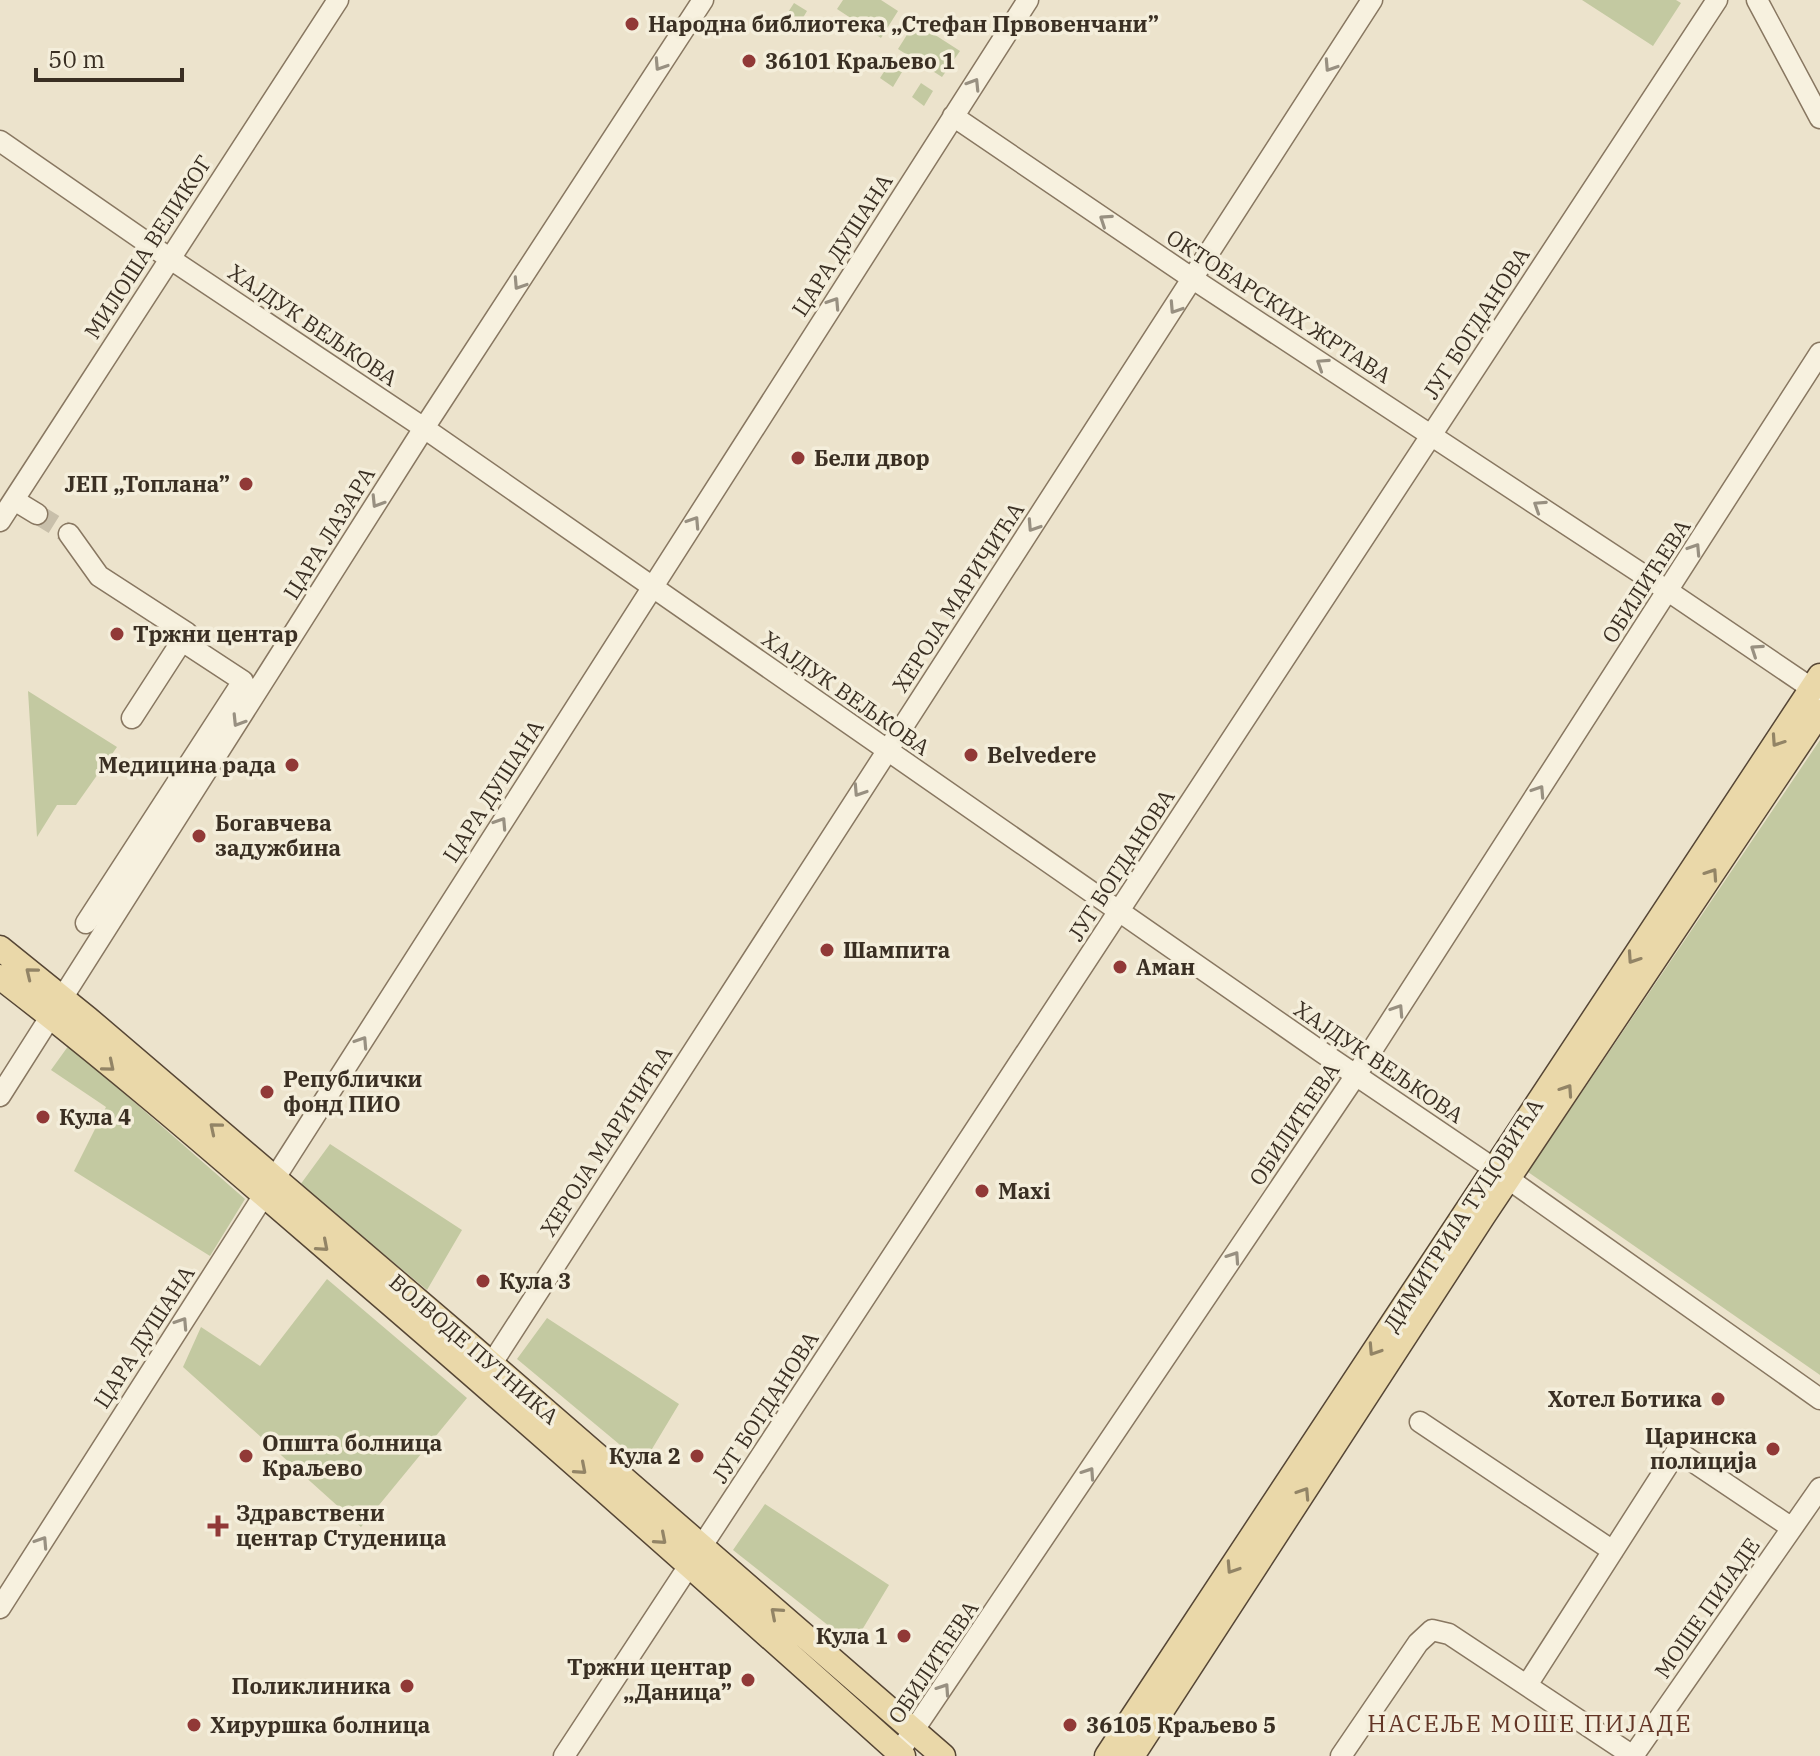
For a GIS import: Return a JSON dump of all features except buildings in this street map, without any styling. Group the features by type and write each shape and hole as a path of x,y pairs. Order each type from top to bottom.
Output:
{"main road":[{"name":"ДИМИТРИЈА ТУЦОВИЋА","path":"1132,1756 1501,1173 1817,686"},
{"name":"ДИМИТРИЈА ТУЦОВИЋА","path":"1107,1756 1501,1173 1820,712"},
{"name":"ВОЈВОДЕ ПУТНИКА","path":"0,948 56,1007 486,1372 696,1556 916,1731 943,1756"},
{"name":"ВОЈВОДЕ ПУТНИКА","path":"0,977 56,1007"},
{"name":"ВОЈВОДЕ ПУТНИКА","path":"696,1556 901,1754"}],"street":[{"name":"МИЛОША ВЕЛИКОГ","path":"0,521 338,0"},
{"name":"ЦАРА ЛАЗАРА","path":"0,1096 424,428 703,0"},
{"name":"ЦАРА ДУШАНА","path":"0,1608 1028,0"},
{"name":"ХЕРОЈА МАРИЧИЋА","path":"486,1372 1372,0"},
{"name":"ЈУГ БОГДАНОВА","path":"564,1756 1717,0"},
{"path":"1757,0 1820,118"},
{"name":"ОКТОБАРСКИХ ЖРТАВА","path":"953,116 1193,279 1817,686"},
{"name":"ХАЈДУК ВЕЉКОВА","path":"0,141 424,428 1501,1173 1820,1399"},
{"name":"ОБИЛИЋЕВА","path":"901,1754 1356,1075 1820,353"},
{"path":"14,500 37,514"},
{"path":"69,534 99,576 187,633 132,718"},
{"path":"86,923 243,681 182,641"},
{"path":"1420,1422 1613,1551"},
{"name":"МОШЕ ПИЈАДЕ","path":"1527,1685 1677,1451 1792,1528"},
{"name":"МОШЕ ПИЈАДЕ","path":"1341,1756 1418,1643 1432,1630 1449,1634 1633,1756 1820,1488"}],"green space":[{"path":"843,0 881,0 898,11 881,38 837,9"},
{"path":"1582,0 1676,0 1681,3 1653,46"},
{"path":"794,3 807,11 798,26 785,17"},
{"path":"915,22 960,51 942,77 898,49"},
{"path":"889,64 902,72 893,87 880,78"},
{"path":"921,83 933,91 924,106 912,97"},
{"path":"28,691 117,747 76,805 57,805 37,837"},
{"path":"1820,740 1820,1375 1528,1172"},
{"path":"69,1045 245,1199 210,1256 74,1171 106,1107 51,1070"},
{"path":"330,1144 462,1230 427,1290 300,1185"},
{"path":"327,1279 467,1398 361,1527 183,1367 201,1327 260,1366"},
{"path":"547,1318 679,1404 643,1464 517,1359"},
{"path":"765,1504 889,1585 853,1645 733,1550"}],"tunnel":[{"path":"37,514 69,534"}],"place":[{"name":"Народна библиотека „Стефан Првовенчани”","path":"632,24"},
{"name":"36101 Краљево 1","path":"749,61"},
{"name":"Бели двор","path":"798,458"},
{"name":"ЈЕП „Топлана”","path":"246,484"},
{"name":"Тржни центар","path":"117,634"},
{"name":"Belvedere","path":"971,755"},
{"name":"Медицина рада","path":"292,765"},
{"name":"Богавчева задужбина","path":"199,836"},
{"name":"Шампита","path":"827,950"},
{"name":"Аман","path":"1120,967"},
{"name":"Републички фонд ПИО","path":"267,1092"},
{"name":"Кула 4","path":"43,1117"},
{"name":"Maxi","path":"982,1191"},
{"name":"Кула 3","path":"483,1281"},
{"name":"Хотел Ботика","path":"1718,1399"},
{"name":"Царинска полиција","path":"1773,1449"},
{"name":"Општа болница Краљево","path":"246,1456"},
{"name":"Кула 2","path":"697,1456"},
{"name":"Здравствени центар Студеница","path":"218,1526"},
{"name":"Кула 1","path":"904,1636"},
{"name":"Тржни центар „Даница”","path":"748,1680"},
{"name":"Поликлиника","path":"407,1686"},
{"name":"Хируршка болница","path":"194,1725"},
{"name":"36105 Краљево 5","path":"1070,1725"}],"district":[{"name":"НАСЕЉЕ МОШЕ ПИЈАДЕ","path":"1530,1724"}]}
